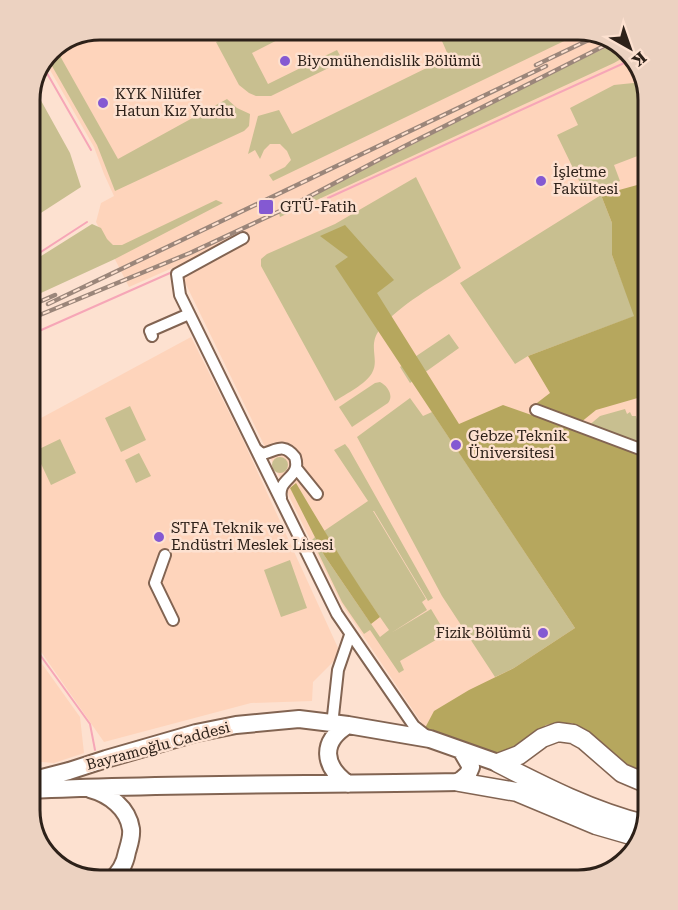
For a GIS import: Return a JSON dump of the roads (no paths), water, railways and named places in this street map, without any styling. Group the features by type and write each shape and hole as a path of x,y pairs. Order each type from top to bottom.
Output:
{"highway":[{"path":"498,763 519,756 542,738 558,732 573,734 584,740 622,773 638,780"},
{"path":"498,763 564,796 636,822"},
{"path":"459,782 517,792 596,825 632,835"}],"main road":[{"name":"Bayramoğlu Caddesi","path":"40,778 196,733 236,725 299,719 430,739 498,763"},
{"path":"348,725 331,740 328,751 332,769 348,784"},
{"path":"459,782 468,774 471,767 461,750"},
{"name":"Bayramoğlu Caddesi","path":"40,789 459,782"},
{"path":"83,787 100,792 113,800 128,820 131,837 121,869"}],"street":[{"path":"243,238 177,274 180,295 337,614 414,726 430,739"},
{"path":"152,336 150,331 189,314"},
{"path":"536,410 638,448"},
{"path":"256,449 262,454 276,449 286,449 295,457 296,468 292,477 280,488 284,508"},
{"path":"296,468 317,494"},
{"path":"165,555 155,583 173,620"},
{"path":"333,716 338,670 350,635"},
{"path":"396,733 404,724 405,717 402,708"}],"waterway":[{"path":"47,74 91,150"},
{"path":"328,198 600,74"},
{"path":"41,252 87,222"},
{"path":"41,330 170,273"},
{"path":"40,655 90,724 95,750"}],"railway":[{"path":"536,65 585,41"},
{"path":"41,315 190,253 295,204 600,48"},
{"path":"48,304 546,66"},
{"path":"41,301 55,295"}],"place":[{"name":"Biyomühendislik Bölümü","path":"285,61"},
{"name":"KYK Nilüfer Hatun Kız Yurdu","path":"103,103"},
{"name":"İşletme Fakültesi","path":"541,181"},
{"name":"GTÜ-Fatih","path":"266,207"},
{"name":"Gebze Teknik Üniversitesi","path":"456,445"},
{"name":"STFA Teknik ve Endüstri Meslek Lisesi","path":"159,537"},
{"name":"Fizik Bölümü","path":"543,633"}]}
